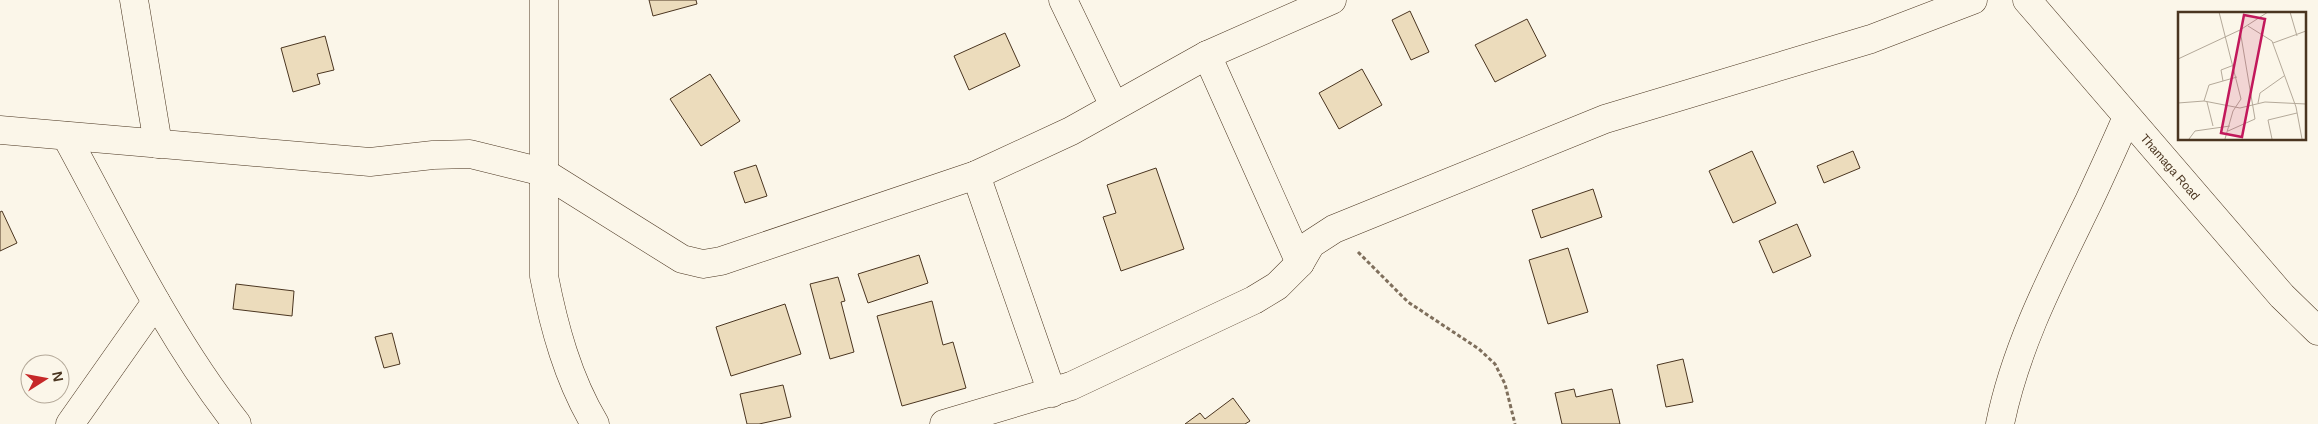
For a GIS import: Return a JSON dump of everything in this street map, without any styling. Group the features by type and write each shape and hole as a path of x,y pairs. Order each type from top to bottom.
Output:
{"street":[{"path":"134,0 158,144"},
{"path":"544,0 544,276 552,317 569,368 595,424"},
{"path":"1063,0 1114,106"},
{"path":"944,424 1052,393 1254,300 1277,286 1300,263 1312,244 1334,229 1605,119 1871,39 1973,0"},
{"name":"Thamaga Road","path":"2027,0 2282,296 2318,331"},
{"path":"0,130 370,162 470,154 543,172 682,259 703,264 721,261 976,175 1071,131 1207,55 1327,1"},
{"path":"1207,55 1300,263"},
{"path":"2000,424 2004,405 2028,332 2048,284 2090,200 2127,117"},
{"path":"66,136 156,302 207,386 237,424"},
{"path":"976,175 1052,393"},
{"path":"70,424 156,302"}],"path":[{"path":"1334,229 1408,302 1479,349 1495,364 1505,384 1516,424"}],"building":[{"path":"649,0 696,0 697,4 653,16"},
{"path":"1410,11 1429,52 1411,60 1392,20"},
{"path":"1527,19 1546,56 1495,82 1475,45"},
{"path":"1005,33 1020,66 969,90 954,56"},
{"path":"325,36 334,70 317,74 320,84 293,92 281,48"},
{"path":"1362,69 1382,105 1339,129 1319,93"},
{"path":"710,74 740,121 701,146 670,99"},
{"path":"1752,151 1776,203 1733,223 1709,171"},
{"path":"1853,151 1860,168 1824,183 1817,166"},
{"path":"756,165 767,196 745,203 734,172"},
{"path":"1156,168 1184,249 1121,271 1103,217 1116,213 1107,185"},
{"path":"1593,189 1602,217 1541,238 1532,210"},
{"path":"2,211 17,243 0,251 0,212"},
{"path":"1797,224 1811,256 1773,273 1759,241"},
{"path":"1568,248 1588,312 1548,324 1529,260"},
{"path":"919,255 928,283 868,303 858,274"},
{"path":"838,277 845,301 841,302 854,352 830,359 810,284"},
{"path":"236,284 294,291 292,316 233,309"},
{"path":"932,301 943,345 953,342 966,388 902,406 877,316"},
{"path":"785,304 801,354 731,376 716,327"},
{"path":"392,333 400,364 384,368 375,337"},
{"path":"1683,359 1693,402 1666,407 1657,365"},
{"path":"783,385 791,417 759,424 747,424 740,394"},
{"path":"1574,389 1576,397 1612,389 1620,424 1562,424 1555,393"},
{"path":"1233,398 1250,421 1245,424 1185,424 1200,413 1205,419"}]}
